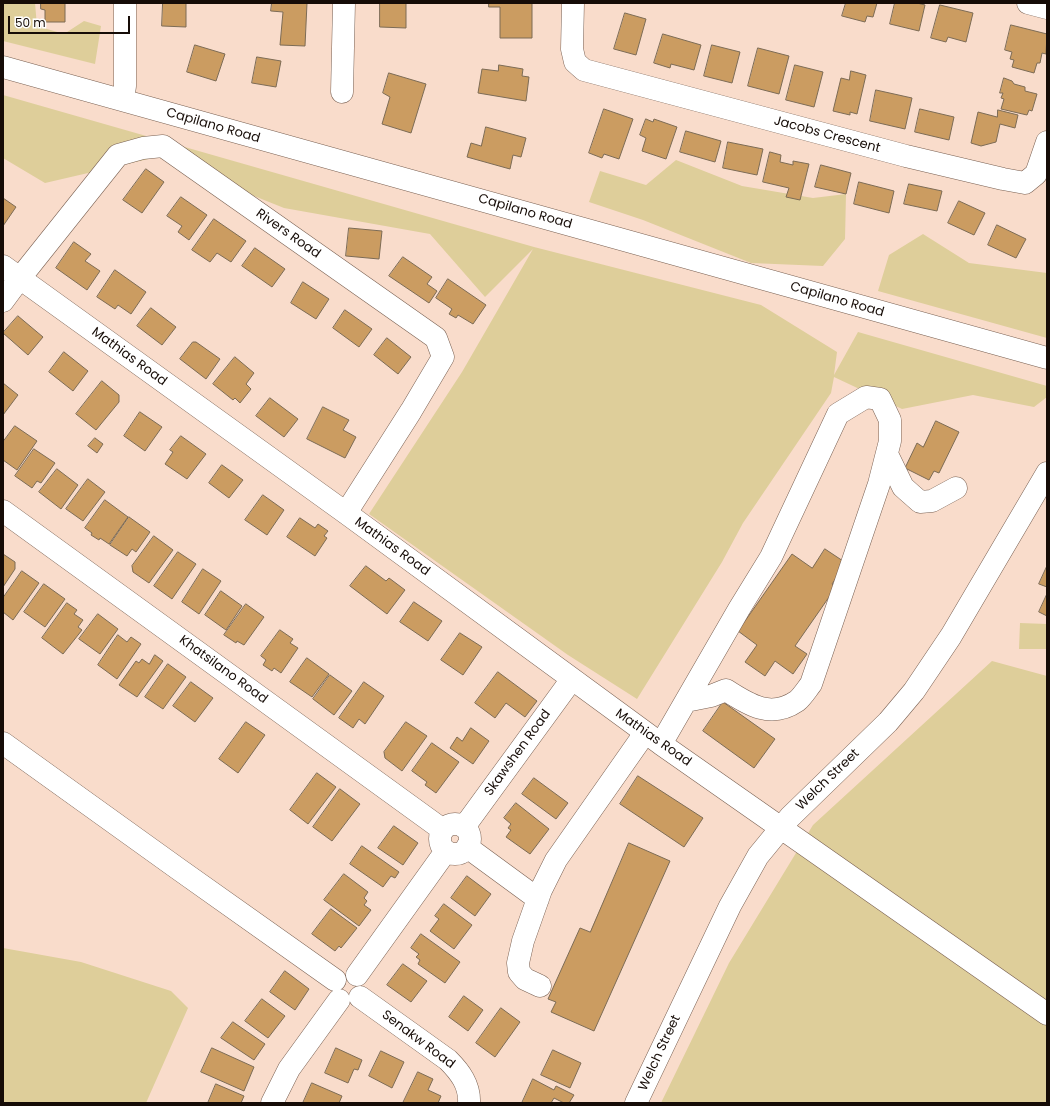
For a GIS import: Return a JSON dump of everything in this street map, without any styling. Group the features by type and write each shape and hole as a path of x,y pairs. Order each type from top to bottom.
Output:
{"street":[{"path":"123,100 125,86 125,3"},
{"path":"342,92 344,3"},
{"name":"Jacobs Crescent","path":"573,3 572,49 575,62 584,70 906,156 1018,182 1026,183 1036,174 1047,142"},
{"path":"1028,3 1047,8"},
{"name":"Capilano Road","path":"3,67 1047,358"},
{"name":"Rivers Road","path":"3,301 11,272 118,155 143,148 163,146 436,338 443,357 411,411 346,513"},
{"name":"Mathias Road","path":"11,272 346,513 653,739 1047,1014"},
{"path":"540,986 525,979 519,972 518,963 523,941 538,899 556,860 653,739 686,702 739,609 771,557 838,414 866,397 880,399 890,420 890,441 887,454 879,484 811,684 798,700 782,708 763,710 745,703 726,690 712,696 686,702"},
{"path":"887,454 903,488 920,502 932,501 956,488"},
{"name":"Welch Street","path":"636,1103 740,887 758,856 780,828 888,722 919,685 948,641 1047,472"},
{"name":"Khatsilano Road","path":"3,511 443,830 447,826 459,824 459,842"},
{"name":"Skawshen Road","path":"340,987 362,992 363,986 357,975 459,842 572,679"},
{"name":"Senakw Road","path":"3,743 340,987 448,1060 464,1078 468,1096"},
{"path":"459,842 538,899"},
{"path":"272,1103 289,1069 340,987"}],"shaded area":[{"path":"3,3 35,3 37,26 64,34 84,21 101,26 95,64 3,41"},
{"path":"3,95 534,247 761,305 837,352 834,375 858,332 1047,386 1047,397 1034,407 973,395 902,409 834,377 831,393 743,523 722,562 637,699 568,655 369,514 462,372 533,249 485,297 430,234 284,208 157,157 45,183 3,158"},
{"path":"676,160 742,186 813,198 846,194 845,239 823,266 751,263 643,220 589,202 600,171 646,185"},
{"path":"923,234 969,263 1047,273 1047,338 878,291 889,255"},
{"path":"1020,623 1047,624 1047,649 1019,649"},
{"path":"992,661 1047,676 1047,1103 661,1103 729,963 813,825"},
{"path":"3,948 81,962 171,991 188,1008 146,1103 3,1103"}],"building":[{"path":"41,3 65,3 65,22 45,22 45,10 41,9"},
{"path":"163,3 186,3 186,27 162,26"},
{"path":"272,3 307,3 305,46 280,45 283,12 271,11"},
{"path":"380,3 406,3 406,28 380,27"},
{"path":"489,3 532,3 532,38 500,38 500,7 489,7"},
{"path":"846,3 877,3 873,17 867,16 865,22 842,16"},
{"path":"895,3 917,3 925,5 919,31 890,24"},
{"path":"940,5 973,13 966,42 948,37 946,42 931,38"},
{"path":"625,13 646,19 636,55 614,49"},
{"path":"1011,25 1047,34 1046,54 1042,53 1040,63 1037,63 1034,73 1012,67 1014,60 1010,59 1012,52 1005,50"},
{"path":"663,34 701,45 694,70 671,64 670,68 654,63"},
{"path":"195,45 225,54 216,81 187,72"},
{"path":"712,45 740,52 732,83 704,76"},
{"path":"758,48 789,56 779,94 748,86"},
{"path":"257,57 281,61 276,87 252,83"},
{"path":"499,65 523,69 522,76 529,77 526,101 478,93 482,69 498,71"},
{"path":"795,65 823,72 814,107 786,100"},
{"path":"851,71 866,75 857,114 850,112 850,115 833,111 841,78 849,80"},
{"path":"389,73 426,84 411,133 382,124 390,97 383,93"},
{"path":"1004,78 1012,81 1014,84 1025,87 1025,91 1037,94 1032,111 1029,110 1027,115 1001,109 1004,99 1001,98 1003,93 1000,93"},
{"path":"876,90 912,98 905,129 870,121"},
{"path":"604,109 633,119 619,159 604,154 602,158 589,153"},
{"path":"920,109 954,117 949,140 915,132"},
{"path":"998,110 1018,115 1015,128 1000,124 996,142 981,146 971,143 978,112 997,117"},
{"path":"646,119 653,122 654,119 677,127 666,159 642,151 646,138 640,135"},
{"path":"486,127 526,138 521,157 513,155 510,169 467,157 471,143 481,146"},
{"path":"686,131 721,141 715,162 680,152"},
{"path":"728,142 763,149 757,175 723,168"},
{"path":"770,152 781,155 780,162 793,165 793,161 809,164 800,200 786,197 789,188 763,182"},
{"path":"821,165 851,173 846,194 815,187"},
{"path":"146,169 164,182 142,213 123,200"},
{"path":"859,182 894,191 889,213 854,204"},
{"path":"909,184 942,191 937,211 904,204"},
{"path":"181,197 207,215 189,240 178,232 182,226 167,216"},
{"path":"3,198 16,207 3,226"},
{"path":"959,201 985,213 974,235 948,223"},
{"path":"214,219 246,241 231,262 217,253 210,262 192,250"},
{"path":"997,225 1026,239 1016,258 988,245"},
{"path":"349,228 382,231 379,259 346,256"},
{"path":"74,242 91,254 85,261 100,271 87,290 56,268"},
{"path":"255,248 285,269 272,287 242,266"},
{"path":"403,257 432,277 427,284 437,291 429,303 389,276"},
{"path":"115,270 146,292 131,314 118,305 115,309 97,297"},
{"path":"448,279 486,305 473,324 458,315 456,318 449,314 452,309 436,298"},
{"path":"303,282 329,299 316,319 291,303"},
{"path":"151,308 176,327 162,345 137,326"},
{"path":"345,310 372,329 359,347 333,328"},
{"path":"18,316 43,337 28,355 3,333"},
{"path":"387,338 411,357 398,374 374,355"},
{"path":"193,342 196,342 220,359 206,379 180,359"},
{"path":"64,352 88,371 73,391 49,372"},
{"path":"235,357 254,373 246,384 251,389 240,403 235,398 233,400 213,384"},
{"path":"102,381 119,395 119,402 96,430 76,414"},
{"path":"3,383 18,395 3,415"},
{"path":"270,398 298,419 284,437 256,416"},
{"path":"323,407 349,420 343,430 356,437 345,458 307,439"},
{"path":"140,412 162,427 145,451 124,436"},
{"path":"936,421 959,432 939,473 934,471 929,480 905,468 917,443 923,447"},
{"path":"15,426 37,441 17,470 3,460 3,442"},
{"path":"181,436 206,454 187,479 165,464 173,452 170,450"},
{"path":"95,438 103,444 97,453 88,446"},
{"path":"34,449 55,463 41,483 37,481 32,488 15,476"},
{"path":"222,465 243,480 229,498 209,483"},
{"path":"57,469 78,485 61,509 39,492"},
{"path":"88,479 105,492 83,521 66,509"},
{"path":"263,495 284,510 267,535 245,520"},
{"path":"105,500 128,517 109,544 100,538 99,540 91,535 92,533 85,528"},
{"path":"129,517 150,532 136,552 132,549 127,556 110,545"},
{"path":"300,518 315,528 318,524 328,531 324,536 327,538 315,556 287,537"},
{"path":"154,536 173,550 149,583 133,572 132,566"},
{"path":"825,549 846,563 832,584 836,587 795,646 807,654 793,674 775,661 765,676 745,662 757,645 738,631 792,554 812,568"},
{"path":"178,552 196,564 172,599 154,586"},
{"path":"3,554 15,562 15,569 3,587"},
{"path":"366,566 386,581 389,578 405,590 387,614 350,586"},
{"path":"1047,566 1047,587 1039,584"},
{"path":"203,569 221,581 199,614 182,602"},
{"path":"22,571 39,583 13,620 3,612 3,598"},
{"path":"44,584 65,599 45,627 24,612"},
{"path":"221,591 242,606 226,630 205,615"},
{"path":"1047,594 1047,616 1039,612"},
{"path":"414,602 442,621 428,641 400,622"},
{"path":"67,603 77,610 74,614 83,620 78,627 82,630 63,654 42,638"},
{"path":"246,604 264,617 244,645 237,641 236,643 224,635"},
{"path":"98,614 118,629 100,654 79,639"},
{"path":"280,630 293,639 290,643 298,648 281,673 274,668 272,671 263,665 266,660 261,656"},
{"path":"460,633 482,647 463,675 441,660"},
{"path":"118,635 127,642 131,637 141,644 117,679 98,665"},
{"path":"155,655 163,661 137,697 119,685 136,661 139,663 142,659 149,664"},
{"path":"307,658 329,674 312,697 290,682"},
{"path":"168,664 186,677 163,709 145,697"},
{"path":"498,672 537,701 525,717 506,703 495,718 475,703"},
{"path":"330,675 352,691 334,715 313,699"},
{"path":"191,682 213,698 195,722 173,706"},
{"path":"364,682 384,696 365,724 359,719 353,728 339,718"},
{"path":"723,702 775,739 754,768 703,731"},
{"path":"246,722 265,735 238,773 219,759"},
{"path":"406,722 427,736 402,771 385,758 384,752"},
{"path":"471,728 489,741 473,764 450,748 457,737 462,741"},
{"path":"432,743 459,762 436,793 425,785 427,782 412,771"},
{"path":"317,773 336,787 308,824 290,810"},
{"path":"638,776 703,818 684,847 620,804"},
{"path":"534,778 568,803 556,819 522,794"},
{"path":"340,789 360,804 332,841 313,827"},
{"path":"516,803 549,829 530,854 506,837 511,830 508,828 511,824 504,818"},
{"path":"394,826 418,843 403,865 378,848"},
{"path":"629,843 670,861 594,1031 551,1012 556,1002 548,999 580,928 590,932"},
{"path":"362,846 399,872 395,878 391,876 383,887 350,864"},
{"path":"344,874 368,892 364,898 367,901 364,905 371,910 359,926 324,900"},
{"path":"467,876 491,894 475,916 451,898"},
{"path":"444,904 472,925 454,949 430,931 439,919 435,916"},
{"path":"331,909 357,928 341,948 339,946 335,951 312,934"},
{"path":"421,934 460,962 445,983 418,964 420,960 416,957 419,954 411,948"},
{"path":"403,964 427,981 411,1002 387,985"},
{"path":"285,971 309,989 295,1010 270,992"},
{"path":"464,996 483,1010 468,1031 449,1017"},
{"path":"262,999 285,1016 268,1038 245,1021"},
{"path":"501,1008 520,1022 495,1057 476,1043"},
{"path":"233,1022 265,1044 254,1060 221,1038"},
{"path":"212,1048 254,1067 244,1091 201,1072"},
{"path":"336,1048 362,1060 358,1070 354,1069 348,1083 325,1073"},
{"path":"553,1050 581,1063 570,1088 541,1075"},
{"path":"381,1051 404,1062 392,1088 369,1076"},
{"path":"418,1072 433,1079 428,1090 441,1096 438,1103 403,1103"},
{"path":"533,1079 554,1090 556,1086 574,1095 569,1103 564,1103 554,1098 551,1103 522,1103"},
{"path":"312,1083 342,1096 339,1103 303,1103"},
{"path":"216,1084 244,1096 241,1103 208,1103"}]}
